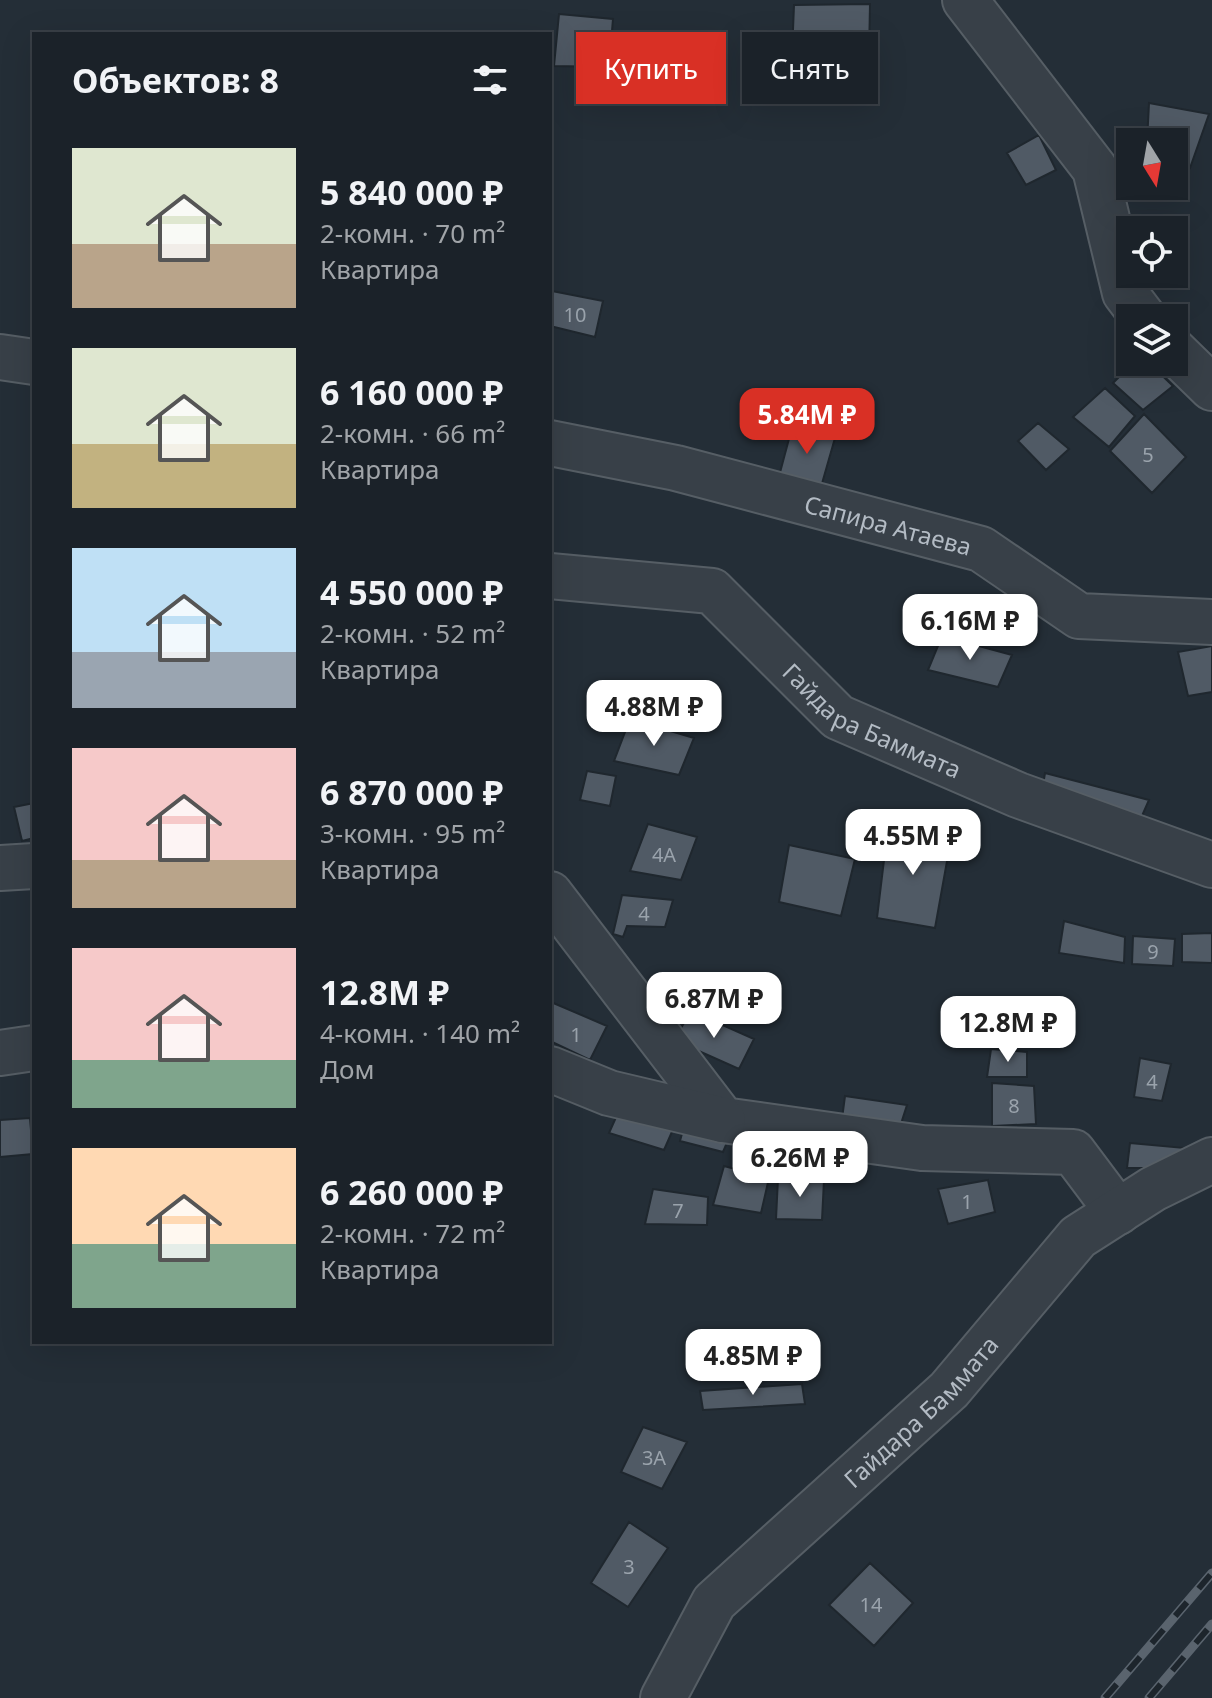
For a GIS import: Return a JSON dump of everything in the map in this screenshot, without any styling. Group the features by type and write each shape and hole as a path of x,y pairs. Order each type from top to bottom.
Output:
{"street":[{"path":"965,0 1095,169 1125,293 1133,304"},
{"path":"0,357 32,362"},
{"path":"1188,365 1212,388"},
{"name":"Сапира Атаева","path":"552,443 676,468 981,549 1079,616 1212,622"},
{"name":"Гайдара Баммата","path":"552,576 712,591 838,717 1018,795 1212,865"},
{"path":"0,868 32,866"},
{"path":"552,897 723,1120"},
{"path":"0,1053 32,1048"},
{"path":"552,1070 609,1093 723,1120 922,1148 1073,1152 1118,1212"},
{"name":"Гайдара Баммата","path":"663,1698 714,1602 949,1390 1078,1237 1153,1189 1212,1160"}],"building":[{"path":"870,4 869,32 793,32 794,5"},
{"path":"559,14 613,19 612,32 576,32 576,66 554,66"},
{"path":"1149,103 1209,114 1190,168 1188,128 1148,128"},
{"path":"1039,135 1056,170 1026,185 1007,153"},
{"path":"552,291 603,301 595,337 552,326"},
{"path":"1120,376 1163,376 1173,386 1143,410 1113,383"},
{"path":"1105,388 1135,416 1109,447 1073,417"},
{"path":"1144,414 1186,457 1152,493 1110,451"},
{"path":"794,420 837,431 819,494 778,480"},
{"path":"1038,423 1069,449 1046,470 1018,441"},
{"path":"942,636 1012,655 998,687 928,670"},
{"path":"1212,646 1212,692 1188,696 1178,652"},
{"path":"630,719 694,738 679,775 614,761"},
{"path":"587,771 616,776 610,806 580,800"},
{"path":"1045,773 1149,800 1138,825 1041,797"},
{"path":"32,803 32,838 22,841 14,807"},
{"path":"648,824 697,837 681,880 630,871"},
{"path":"888,827 951,839 935,928 877,918"},
{"path":"789,845 855,859 841,916 779,902"},
{"path":"622,895 673,900 665,927 627,926 623,937 613,934"},
{"path":"1064,921 1125,937 1124,963 1059,953"},
{"path":"1212,933 1212,963 1182,962 1182,934"},
{"path":"1133,936 1175,939 1173,966 1132,964"},
{"path":"552,1002 607,1026 590,1060 552,1042"},
{"path":"691,1011 754,1039 739,1069 674,1040"},
{"path":"991,1049 1027,1052 1027,1077 987,1077"},
{"path":"1140,1058 1171,1064 1162,1101 1134,1097"},
{"path":"992,1083 1034,1086 1036,1124 992,1126"},
{"path":"845,1096 907,1105 898,1133 841,1126"},
{"path":"621,1106 675,1125 664,1150 609,1133"},
{"path":"30,1118 32,1154 0,1157 0,1120"},
{"path":"685,1122 732,1131 723,1152 680,1141"},
{"path":"1130,1143 1185,1148 1177,1168 1127,1168"},
{"path":"724,1166 769,1178 761,1213 713,1205"},
{"path":"778,1178 824,1180 822,1220 776,1219"},
{"path":"988,1180 995,1212 948,1224 938,1189"},
{"path":"653,1189 708,1197 707,1225 645,1224"},
{"path":"802,1384 805,1404 703,1410 700,1391"},
{"path":"643,1427 687,1442 662,1489 621,1472"},
{"path":"629,1522 668,1548 628,1607 591,1583"},
{"path":"870,1563 913,1603 874,1646 829,1605"}],"railway":[{"path":"1105,1698 1212,1573"},
{"path":"1149,1698 1212,1624"}]}
